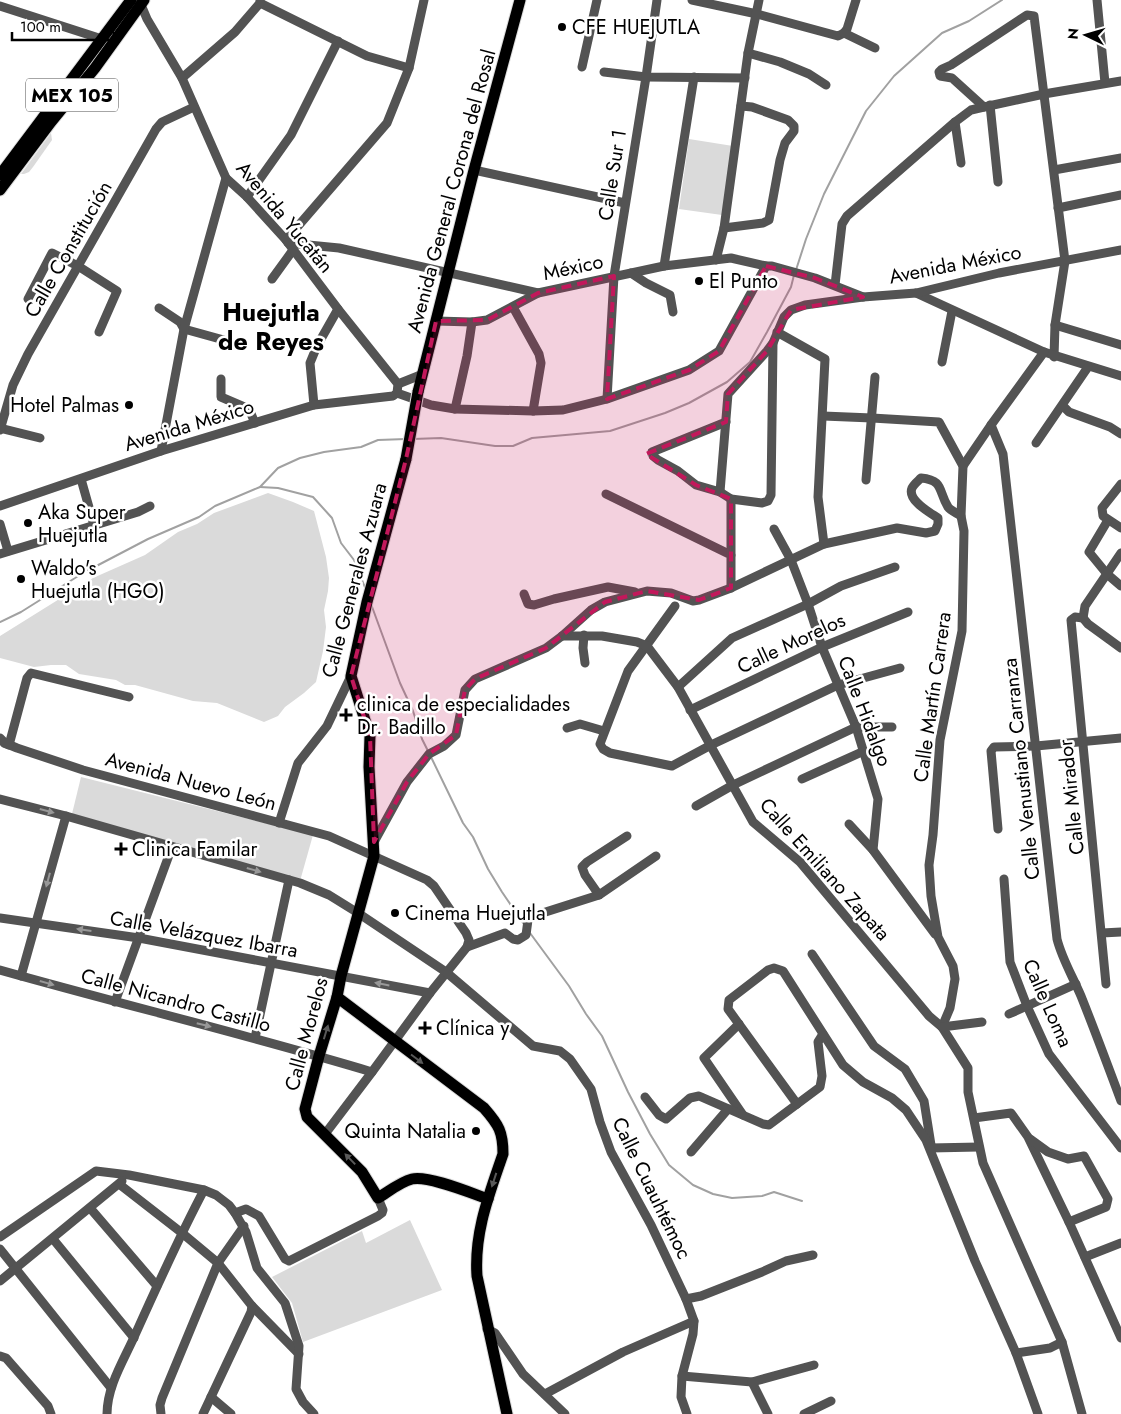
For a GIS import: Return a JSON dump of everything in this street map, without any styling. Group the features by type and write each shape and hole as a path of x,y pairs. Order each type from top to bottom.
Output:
{"main road":[{"name":"Avenida General Corona del Rosal","path":"418,392 474,170 520,0"},
{"name":"MEX 105","path":"0,175 92,62 102,39 136,2"},
{"name":"MEX 105","path":"0,190 136,2"},
{"name":"Calle Generales Azuara","path":"350,676 374,573 406,459 418,392"},
{"name":"Calle Morelos","path":"350,676 370,736 369,767 374,856 305,1109 307,1117 362,1172 378,1198"},
{"path":"337,997 484,1108 494,1119 501,1132 503,1154 478,1234 475,1258 477,1276 507,1414"},
{"path":"378,1198 396,1186 413,1179 434,1181 488,1199"}],"street":[{"path":"272,278 289,244 387,123 409,68 424,0"},
{"path":"582,67 597,0"},
{"path":"646,77 656,0"},
{"path":"692,0 757,14 838,36 847,29 856,0"},
{"path":"716,260 724,228 748,53 760,0"},
{"path":"1097,0 1105,83"},
{"name":"Avenida Yucatán","path":"136,2 182,78 226,178 247,197 289,244 396,391"},
{"path":"182,78 235,32 260,2 367,56 409,68"},
{"path":"0,6 102,39"},
{"path":"998,182 987,106 952,78 940,76 939,72 1027,15 1034,16 1065,261 1056,325 1054,357"},
{"path":"844,33 875,48"},
{"path":"247,197 291,135 338,41"},
{"path":"748,53 780,62 809,74 826,85"},
{"path":"604,72 646,77 745,78"},
{"name":"Calle Sur 1","path":"607,400 614,276 646,77"},
{"path":"664,266 694,77"},
{"path":"835,285 842,224 847,216 971,110 1044,94 1121,81"},
{"path":"724,228 763,223 769,220 780,160 785,143 794,131 794,126 788,120 752,107 741,106"},
{"name":"Calle Constitución","path":"0,429 13,385 28,354 156,129 162,122 194,107"},
{"path":"955,122 961,163"},
{"path":"1054,170 1121,158"},
{"path":"474,170 625,203"},
{"path":"161,452 184,329 226,178"},
{"path":"1058,208 1121,196"},
{"name":"México","path":"289,244 339,248 538,293 664,266 731,258 815,278 863,297"},
{"name":"Avenida México","path":"773,343 784,317 791,310 805,305 863,297 916,293 999,274 1121,250"},
{"path":"28,299 52,253 78,266 117,291 99,332"},
{"path":"396,391 431,406 455,409 533,412 563,410 607,400 689,370 719,351 769,266"},
{"path":"631,273 670,295 673,312"},
{"path":"436,321 472,322 487,320 538,293"},
{"path":"916,293 1054,357 1121,376"},
{"path":"512,307 539,354 541,363 533,412"},
{"path":"159,308 180,322 184,329 231,342"},
{"path":"314,405 310,363 317,346 338,309"},
{"path":"942,362 952,311"},
{"path":"455,409 467,356 472,322"},
{"path":"1056,325 1121,345"},
{"path":"777,332 825,360 818,497 824,544"},
{"path":"720,492 728,394 773,343"},
{"path":"726,422 652,452 653,456 678,471 696,485 720,492 731,499 762,503 768,501 771,495 773,343"},
{"path":"823,416 939,422 963,466 991,424 1044,352"},
{"path":"1036,443 1088,367"},
{"path":"396,391 423,374"},
{"path":"866,480 874,377"},
{"path":"220,379 221,397 249,409 255,423"},
{"name":"Avenida México","path":"0,506 161,452 314,405 396,391"},
{"path":"1063,406 1069,412 1110,427 1121,434"},
{"name":"Calle Venustiano Carranza","path":"991,424 1003,454 1057,939 1060,953 1076,984 1101,1044 1121,1101"},
{"path":"0,429 40,438"},
{"name":"Calle Martín Carrera","path":"942,1027 950,1008 956,979 953,966 938,937 931,896 929,865 940,740 962,631 964,531 961,516 963,466"},
{"path":"374,842 407,782 429,754 444,746 456,734 465,690 475,679 546,648 590,610 605,602 647,591 671,593 693,601 700,600 731,588 824,544 897,528 926,533 935,531 938,518 914,501 911,493 912,487 920,478 931,479 939,486 949,508 961,516"},
{"path":"81,479 94,525"},
{"path":"1121,484 1102,508 1105,516 1121,528"},
{"path":"606,494 731,555"},
{"path":"731,499 731,588"},
{"path":"0,524 4,552 138,512 150,506"},
{"path":"1105,516 1089,552 1107,574 1121,586"},
{"name":"Calle Hidalgo","path":"774,529 791,560 822,647 856,727 864,751 878,799 873,850"},
{"path":"1121,553 1085,606 1083,618 1088,624 1121,648"},
{"path":"678,687 732,638 808,604 841,586 895,567"},
{"path":"524,594 528,604 534,605 608,587 638,593"},
{"path":"675,606 628,671 600,744 610,754 672,766 838,685 900,668"},
{"name":"Calle Morelos","path":"690,710 822,647 908,612"},
{"name":"Calle Mirador","path":"1083,618 1071,620 1106,984"},
{"path":"584,635 585,662"},
{"path":"562,636 602,636 637,642 647,646"},
{"name":"Calle Emiliano Zapata","path":"647,646 678,687 712,745 753,822 800,862 929,1016 942,1027 968,1068 968,1092 983,1163 1062,1342 1082,1414"},
{"path":"0,742 10,745 27,678 31,673 129,697"},
{"name":"Calle Generales Azuara","path":"279,823 298,763 327,726 350,676"},
{"path":"567,728 580,724 604,731"},
{"path":"696,806 732,785 856,727 892,727"},
{"name":"Avenida Nuevo León","path":"0,738 10,745 83,770 329,836 374,856"},
{"path":"998,829 991,751 994,747 1036,746 1121,738"},
{"path":"802,780 864,751"},
{"name":"Calle Cuauhtémoc","path":"0,799 300,883 328,895 446,972 533,1046 560,1051 570,1059 591,1089 611,1152 652,1225 694,1321 694,1334 682,1376 681,1397 687,1414"},
{"path":"21,976 66,816"},
{"path":"849,824 873,850 938,937"},
{"path":"599,895 585,875 582,867 627,836"},
{"path":"116,1002 172,847"},
{"path":"374,856 427,880 434,886 466,934 468,944"},
{"path":"325,1134 468,944 505,933 518,940 526,935 528,920 533,916 599,895 656,856"},
{"name":"Calle Loma","path":"1004,879 1010,962 1027,1006 1048,1054 1121,1148"},
{"path":"255,1038 289,880"},
{"name":"Calle Velázquez Ibarra","path":"0,918 139,938 430,993"},
{"path":"1102,933 1121,932"},
{"path":"812,954 874,1046 905,1069 924,1102 930,1148"},
{"path":"797,1104 728,1009 729,1000 768,970 774,968 783,971 843,1064 863,1082 892,1098 906,1110 930,1148 975,1262 1016,1353 1038,1414"},
{"name":"Calle Nicandro Castillo","path":"0,970 255,1038 372,1072"},
{"path":"1009,1014 1076,984"},
{"path":"942,1027 982,1022"},
{"path":"739,1024 704,1058 744,1116"},
{"path":"645,1097 659,1115 666,1119 690,1098 698,1096 762,1124 769,1125 820,1087 822,1076 818,1042 823,1034"},
{"path":"691,1152 728,1109"},
{"path":"974,1118 1011,1113 1028,1137 1069,1222 1121,1338"},
{"path":"1028,1137 1048,1152 1068,1159 1084,1156 1108,1199 1106,1207 1069,1222"},
{"path":"930,1148 979,1147"},
{"path":"0,1237 96,1171 129,1175 204,1190 216,1195 229,1205 244,1226 256,1268 285,1303 299,1346 296,1389 303,1402 314,1414"},
{"path":"0,1281 129,1175"},
{"path":"118,1184 218,1263 252,1306 299,1354"},
{"path":"107,1414 107,1404 122,1363 204,1190"},
{"path":"235,1213 246,1208 259,1216 284,1259 289,1261 378,1216 384,1210 378,1198"},
{"path":"90,1208 157,1286"},
{"path":"161,1414 160,1405 162,1398 218,1263 244,1226"},
{"path":"53,1239 134,1338"},
{"path":"1085,1257 1121,1243"},
{"path":"0,1250 112,1388"},
{"path":"686,1300 701,1296 786,1261 813,1255"},
{"path":"203,1414 252,1306"},
{"path":"545,1394 624,1352 694,1321"},
{"path":"488,1329 495,1333 522,1374 565,1414"},
{"path":"1016,1353 1050,1348 1062,1342"},
{"path":"3,1357 48,1406 51,1414"},
{"path":"682,1376 752,1382 814,1364"},
{"path":"752,1382 768,1414"},
{"path":"211,1397 231,1414"},
{"path":"804,1414 831,1401"}],"highlighted area":[{"path":"766,266 815,278 863,297 791,310 767,351 728,394 726,422 646,454 696,485 731,499 731,588 699,600 647,591 605,602 546,648 475,679 465,690 456,735 429,754 407,782 374,842 370,736 351,676 406,459 436,321 487,320 538,293 614,276 607,399 689,370 719,351"}],"shaded area":[{"path":"51,133 52,140 33,167 29,172 21,174"},
{"path":"689,139 733,146 722,215 679,209"},
{"path":"268,493 314,511 326,557 329,578 324,610 326,627 323,651 316,682 285,707 278,716 264,722 217,703 193,701 135,685 125,685 116,680 79,674 66,665 34,667 0,658 0,636 93,578 145,555 178,532 197,524 214,513"},
{"path":"81,777 313,835 300,881 71,818"},
{"path":"410,1220 442,1290 303,1342 292,1303 272,1277 362,1231 366,1243"}],"waterway":[{"path":"796,270 824,194 866,111 894,76 942,33 969,21 1002,0"},
{"path":"413,439 441,438 495,446 513,446 532,438 610,431 689,403 727,382 750,362 791,287 794,275"},
{"path":"0,622 21,612 83,573 148,539 199,517 215,506 260,487 278,468 300,458 324,452 361,447 378,440 406,439"},
{"path":"260,487 278,488 313,497 332,518 341,543 354,560 366,590"},
{"path":"371,604 400,683 428,751"},
{"path":"431,757 488,869 523,923"},
{"path":"530,933 569,986 602,1036 628,1092 669,1165 693,1185 713,1194 732,1198 762,1196 774,1192 802,1201"}],"place":[{"name":"CFE HUEJUTLA","path":"562,27"},
{"name":"El Punto","path":"699,281"},
{"name":"Hotel Palmas","path":"129,405"},
{"name":"Aka Super Huejutla","path":"28,523"},
{"name":"Waldo's Huejutla (HGO)","path":"21,579"},
{"name":"clinica de especialidades Dr. Badillo","path":"346,715"},
{"name":"Clinica Familar","path":"121,849"},
{"name":"Cinema Huejutla","path":"395,913"},
{"name":"Clínica y","path":"425,1028"},
{"name":"Quinta Natalia","path":"476,1131"}],"district":[{"name":"Huejutla de Reyes","path":"271,326"}]}
